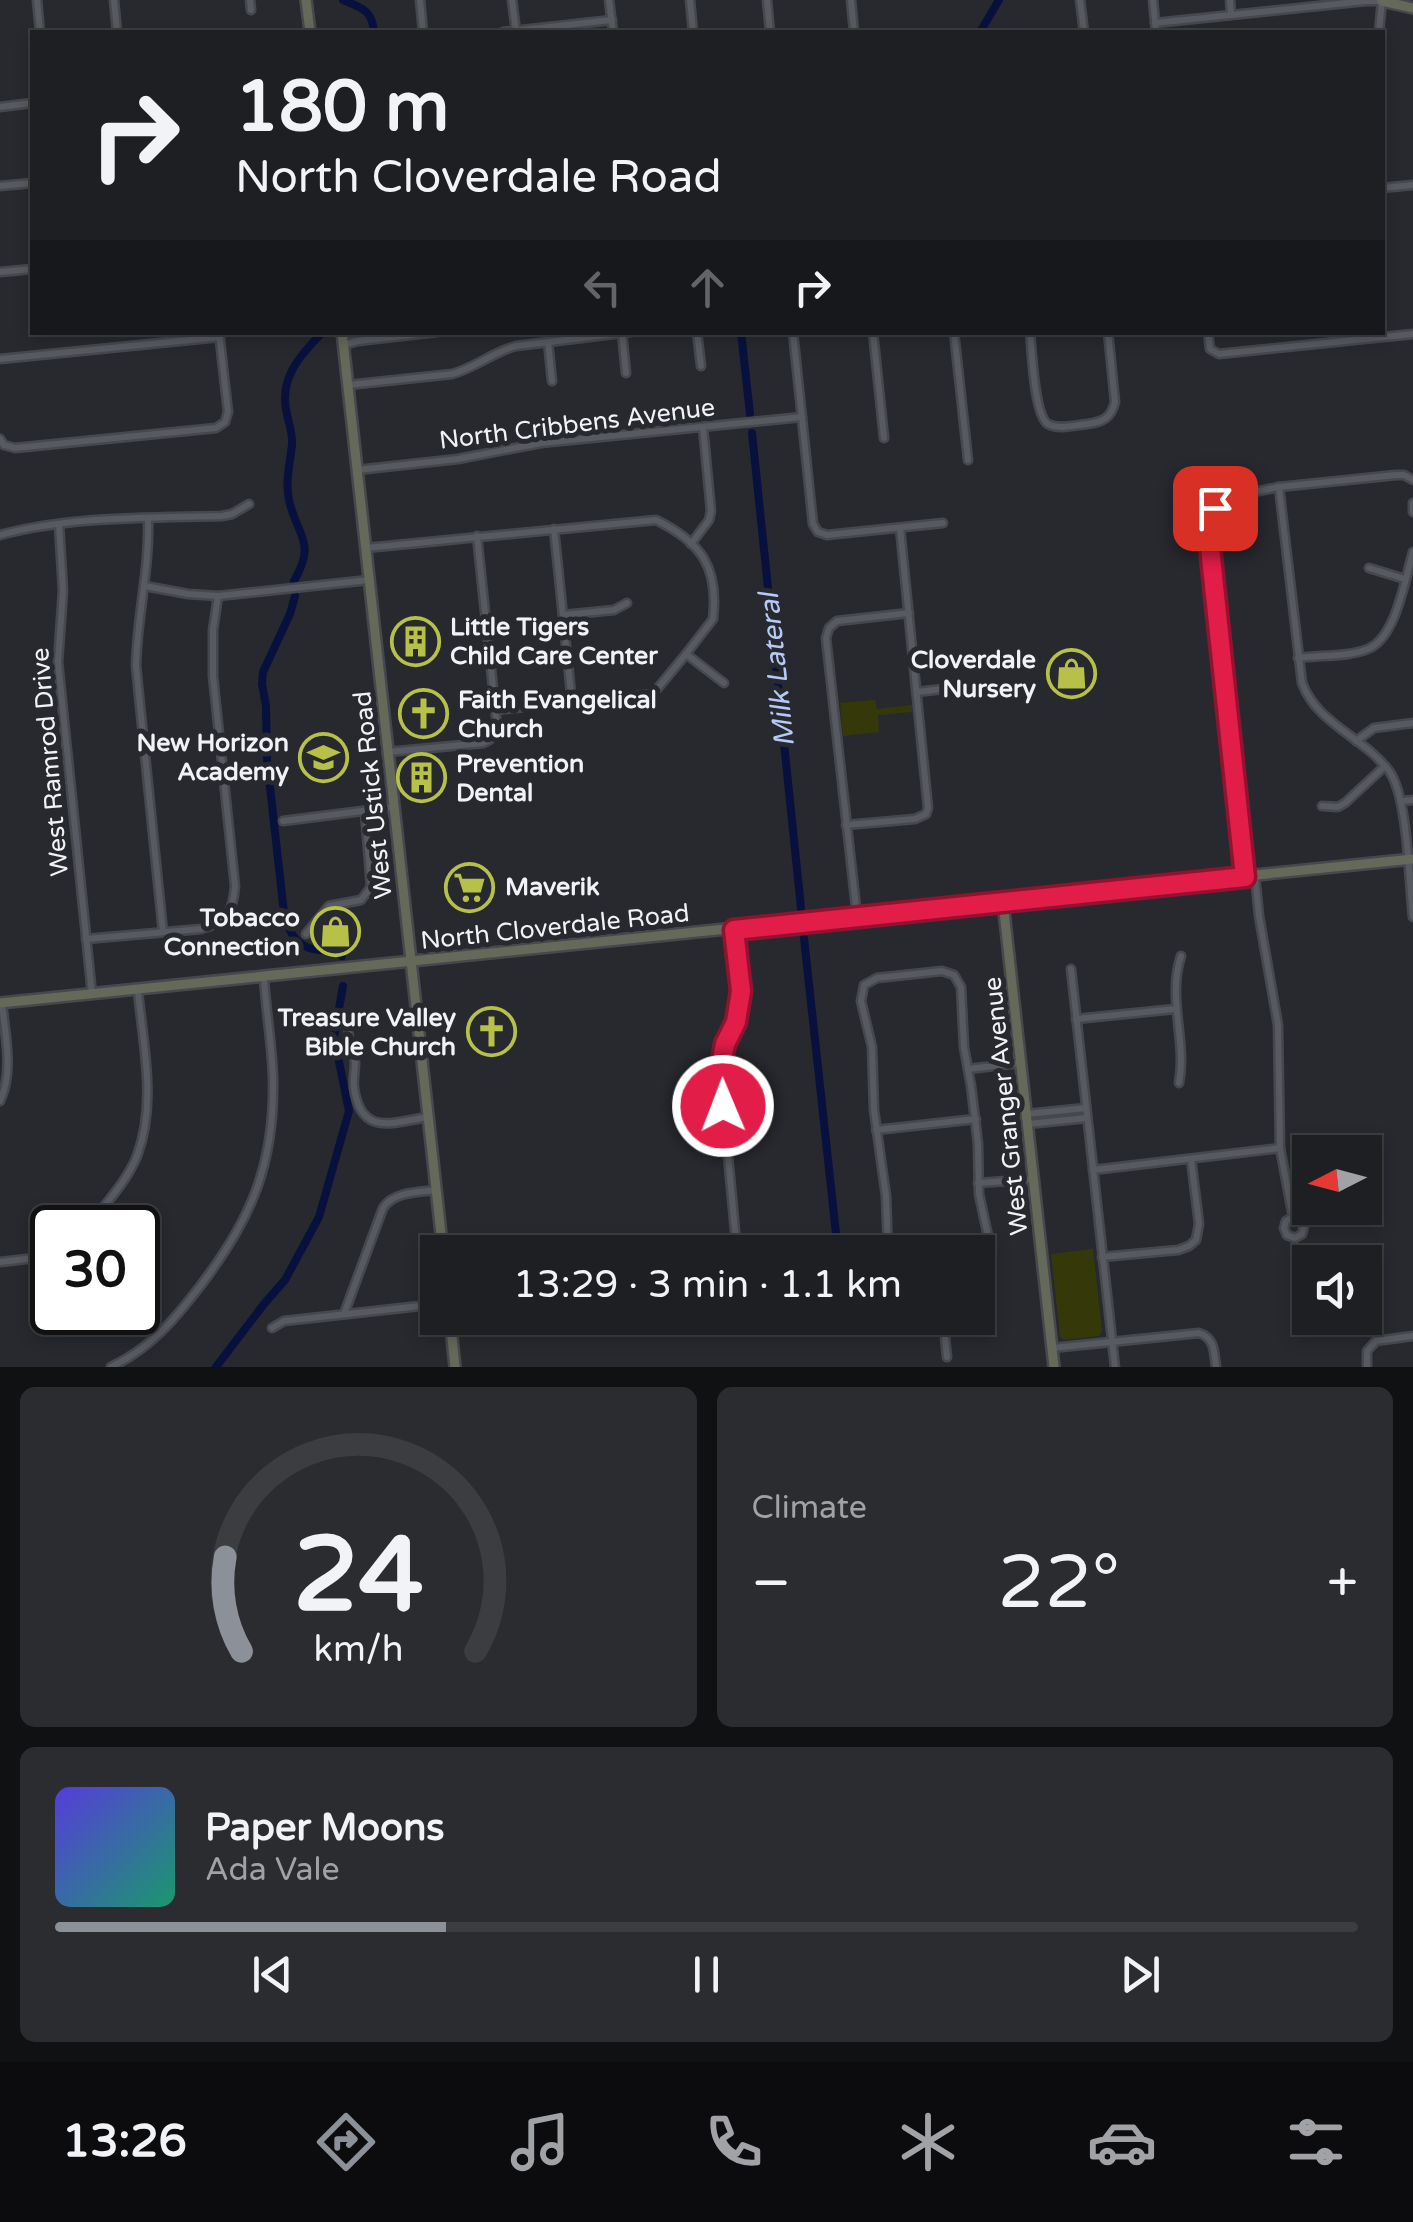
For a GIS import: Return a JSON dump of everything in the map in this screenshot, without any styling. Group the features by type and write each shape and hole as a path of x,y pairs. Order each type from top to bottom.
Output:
{"main road":[{"path":"306,0 310,30"},
{"path":"1382,1 1413,8"},
{"name":"West Ustick Road","path":"342,335 440,1235"},
{"name":"North Cloverdale Road","path":"1,1003 1410,860"},
{"name":"West Granger Avenue","path":"1004,902 1054,1367"},
{"path":"452,1335 455,1367"}],"street":[{"path":"36,0 40,30"},
{"path":"114,0 117,30"},
{"path":"250,0 251,10"},
{"path":"420,0 423,30"},
{"path":"512,0 516,30"},
{"path":"609,0 613,30"},
{"path":"690,0 693,30"},
{"path":"766,0 770,30"},
{"path":"851,0 854,30"},
{"path":"1080,0 1084,30"},
{"path":"1153,0 1156,28 1307,4 1382,1 1379,30"},
{"path":"1230,0 1232,15"},
{"path":"525,30 612,20"},
{"path":"0,106 30,103"},
{"path":"0,186 30,183"},
{"path":"1385,188 1413,185"},
{"path":"0,272 30,269"},
{"path":"1209,335 1212,352 1219,354 1413,334"},
{"path":"0,359 219,335 228,412 226,422 216,428 15,448 2,442"},
{"path":"344,345 411,335"},
{"path":"348,385 452,374 508,348 613,335"},
{"path":"622,335 626,373"},
{"path":"697,335 701,366"},
{"path":"793,335 813,524 818,532 827,535 943,523"},
{"path":"873,335 884,438"},
{"path":"954,335 968,460"},
{"path":"1030,335 1039,412 1048,424 1059,427 1098,423 1109,417 1116,402 1108,335"},
{"path":"548,342 552,381"},
{"name":"North Cribbens Avenue","path":"357,470 458,459 541,443 802,417"},
{"path":"691,544 711,511 703,428"},
{"path":"1292,1213 1280,1148 1278,1025 1250,876 1208,529 1215,508 1229,497 1279,487 1396,475 1413,480"},
{"path":"1279,487 1302,683 1323,715 1386,766 1396,782 1410,860 1413,917"},
{"path":"1413,503 1413,512"},
{"path":"0,535 59,525 222,516 250,504"},
{"path":"148,518 148,570 136,666 163,932"},
{"path":"366,548 656,520 702,552 710,568 713,619 653,694 496,710"},
{"name":"West Ramrod Drive","path":"59,525 63,591 58,662 92,995"},
{"path":"554,528 572,703"},
{"path":"846,825 915,819 926,814 929,802 900,528"},
{"path":"388,752 483,744 495,734 496,710 477,536"},
{"path":"1298,658 1360,651 1378,644 1390,628 1413,552"},
{"path":"1368,568 1405,579"},
{"path":"145,586 218,596 370,580"},
{"path":"86,938 200,929 226,917 234,902 236,886 214,676 218,596"},
{"path":"563,615 614,610 626,603"},
{"path":"858,917 826,638 836,622 909,613"},
{"path":"686,654 724,683"},
{"path":"917,692 960,687"},
{"path":"1356,742 1374,728 1413,723"},
{"path":"1322,806 1338,807 1386,766"},
{"path":"1401,801 1413,800"},
{"path":"283,821 394,807"},
{"path":"306,934 329,906 361,900 371,888 364,811"},
{"path":"316,922 323,939"},
{"path":"734,930 740,1004 720,1070 735,1235"},
{"path":"1179,1083 1182,1064 1175,974 1181,956"},
{"path":"1071,970 1115,1367"},
{"path":"887,1235 872,1047 861,1001 864,984 877,978 942,971 954,976 961,986 964,1047 976,1119 978,1183 988,1235"},
{"path":"111,1367 155,1340 180,1312 222,1257 258,1190 273,1114 264,978"},
{"path":"104,1205 136,1156 148,1105 138,990"},
{"path":"0,1100 8,1068 1,1003"},
{"path":"1076,1019 1176,1009"},
{"path":"353,1017 347,1029 355,1061 354,1090 361,1114 377,1123 428,1117"},
{"path":"968,1068 1021,1063"},
{"path":"1027,1119 1086,1108"},
{"path":"1027,1119 1087,1118"},
{"path":"876,1130 976,1119"},
{"path":"1093,1170 1280,1148"},
{"path":"1102,1257 1178,1250 1196,1240 1199,1224 1191,1158"},
{"path":"978,1183 1034,1179"},
{"path":"344,1314 388,1201 436,1190"},
{"path":"0,1262 30,1259"},
{"path":"272,1328 284,1321 420,1306"},
{"path":"1052,1348 1199,1333 1208,1337 1214,1348 1216,1367"},
{"path":"945,1335 947,1356"},
{"path":"1367,1367 1369,1347 1383,1339 1413,1336"}],"green space":[{"path":"875,700 877,709 912,705 912,712 878,715 879,732 843,736 840,703"},
{"path":"1093,1249 1102,1331 1099,1336 1064,1340 1060,1336 1051,1254"}],"waterway":[{"path":"343,0 365,11 374,30"},
{"name":"Milk Lateral","path":"981,30 999,0"},
{"path":"294,581 305,548 288,493 292,441 286,390 293,368 320,335"},
{"name":"Milk Lateral","path":"741,335 750,414"},
{"name":"Milk Lateral","path":"752,433 801,908"},
{"path":"295,596 263,672 262,684 284,913 297,941 312,949 342,950 342,956"},
{"name":"Milk Lateral","path":"804,938 836,1235"},
{"path":"216,1367 285,1280 319,1217 349,1111 334,1037 343,986"}],"place":[{"name":"Little Tigers Child Care Center","path":"415,641"},
{"name":"Cloverdale Nursery","path":"1071,674"},
{"name":"Faith Evangelical Church","path":"423,714"},
{"name":"New Horizon Academy","path":"324,757"},
{"name":"Prevention Dental","path":"421,778"},
{"name":"Maverik","path":"470,887"},
{"name":"Tobacco Connection","path":"335,932"},
{"name":"Treasure Valley Bible Church","path":"491,1032"}],"route":[{"path":"723,1106 720,1070 725,1044 736,1022 741,991 734,930 1245,877 1208,529 1215,508"}]}
